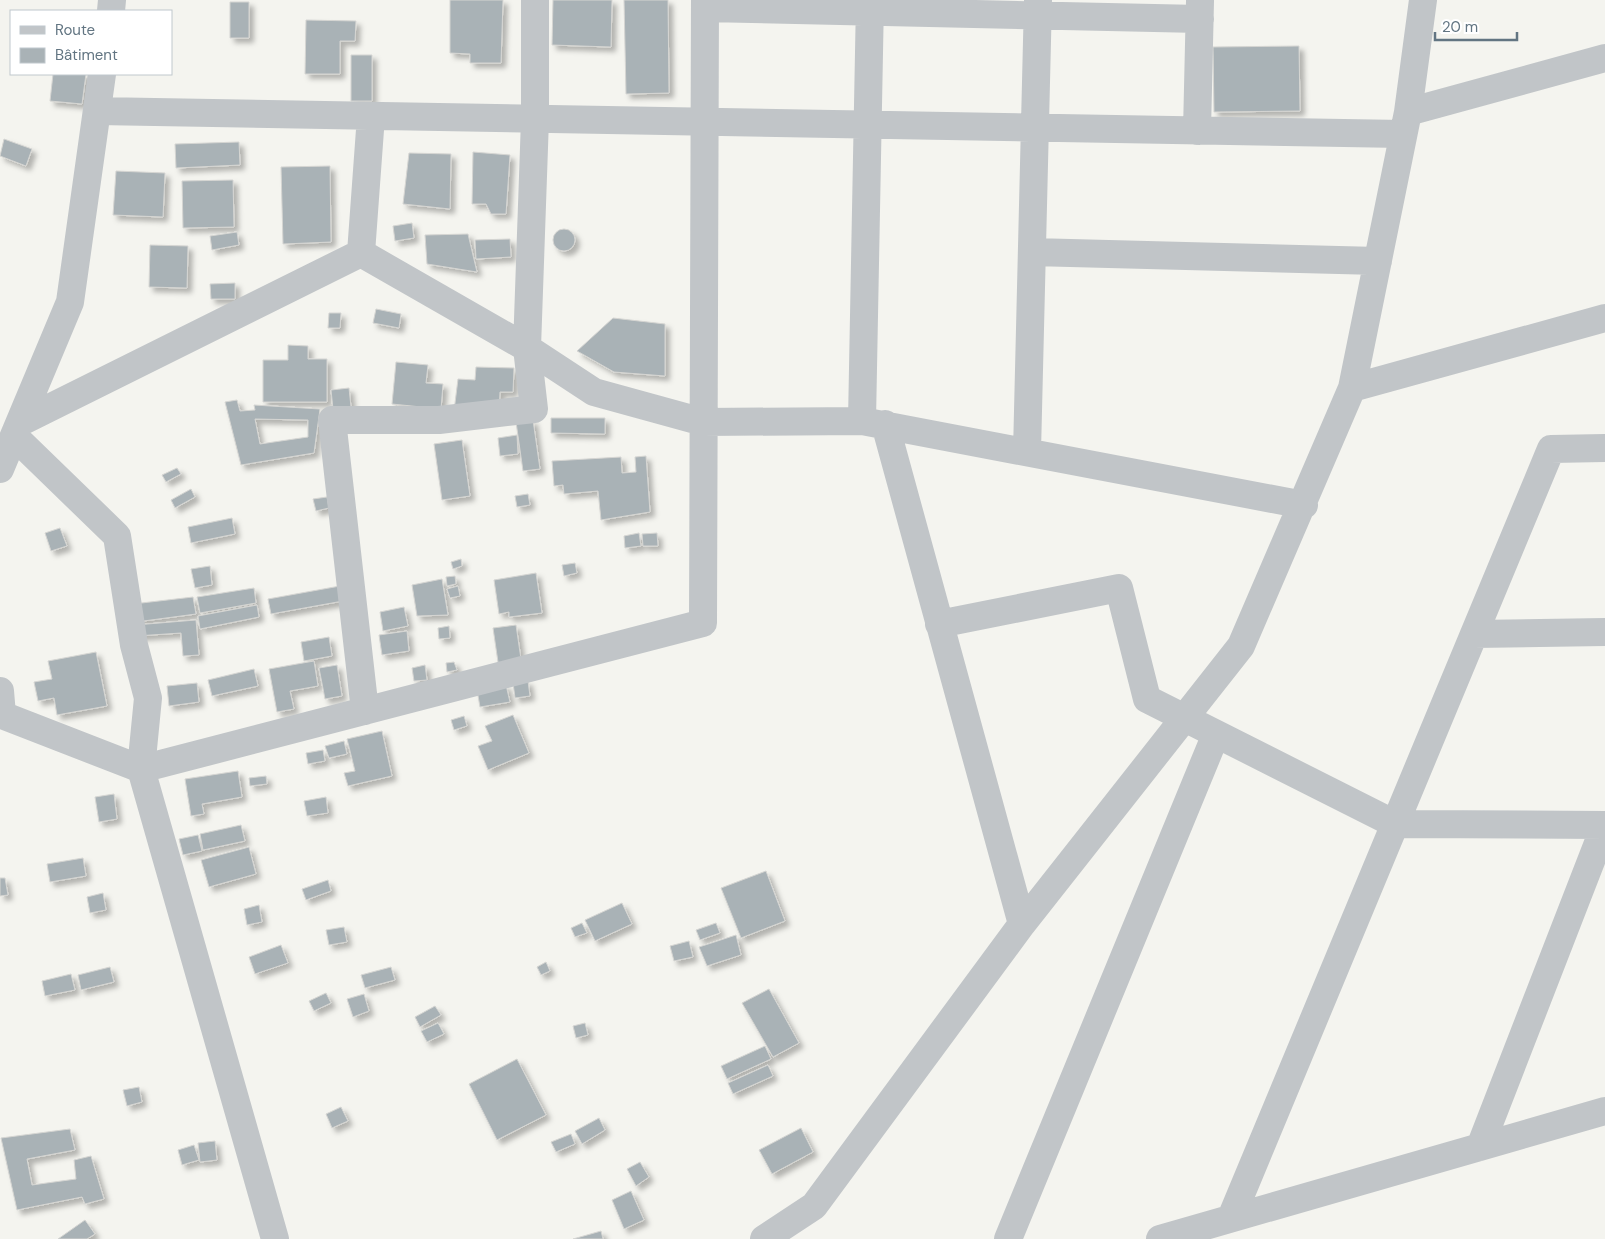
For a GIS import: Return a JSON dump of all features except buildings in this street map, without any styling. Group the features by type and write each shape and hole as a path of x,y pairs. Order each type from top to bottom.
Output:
{"street":[{"path":"364,711 332,420 439,420 534,409 527,348 535,119 535,0"},
{"path":"764,1239 814,1206 1022,924 1241,646 1304,505 1352,388 1406,123 1423,0"},
{"path":"0,691 2,715 141,769 702,623 705,4 1200,9 1197,131"},
{"path":"870,6 868,125 874,423 939,624 1022,924"},
{"path":"1027,452 1037,8"},
{"path":"97,111 1197,131 1406,123 1605,58"},
{"path":"0,469 70,302 102,75"},
{"path":"361,253 371,116"},
{"path":"1032,252 1378,261"},
{"path":"18,429 361,253"},
{"path":"361,253 527,348 594,392 703,422 874,423 1304,505"},
{"path":"1352,388 1605,318"},
{"path":"18,429 117,536 134,645 148,698 141,769 275,1239"},
{"path":"1232,1218 1551,449 1605,448"},
{"path":"939,624 1119,588 1147,699 1395,824 1605,825 1480,1147"},
{"path":"1474,634 1605,632"},
{"path":"1008,1239 1216,734"},
{"path":"1160,1239 1605,1110"}]}
